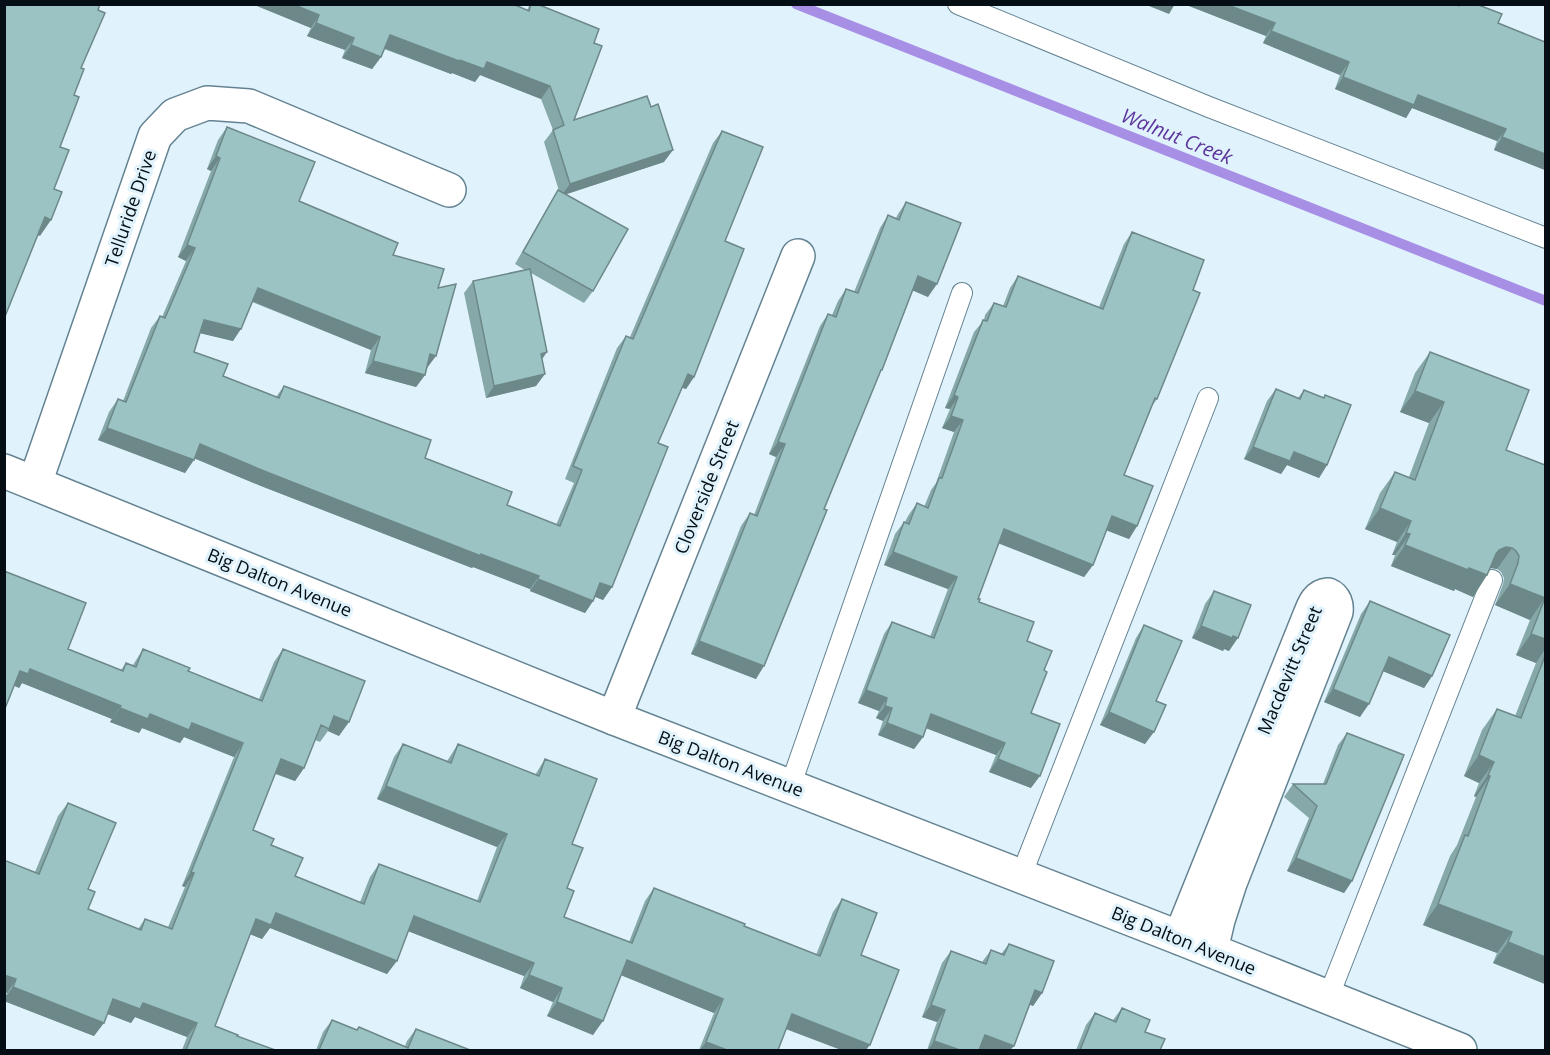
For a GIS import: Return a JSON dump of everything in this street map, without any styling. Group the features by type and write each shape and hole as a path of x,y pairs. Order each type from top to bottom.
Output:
{"street":[{"name":"Telluride Drive","path":"35,483 155,136 175,115 207,103 249,106 449,190"},
{"name":"Cloverside Street","path":"614,718 798,256"},
{"name":"Big Dalton Avenue","path":"4,471 614,718 1180,938 1460,1050"},
{"name":"Macdevitt Street","path":"1180,938 1310,615 1318,599 1329,595 1334,600 1336,612 1230,883 1211,951"}],"lane":[{"path":"958,4 1209,107 1545,238"},
{"path":"790,787 962,293"},
{"path":"1020,876 1208,398"},
{"path":"1328,998 1492,580"}],"building":[{"path":"4,4 100,4 98,10 105,13 81,68 84,69 74,95 79,97 60,147 69,150 54,189 62,192 51,220 45,217 4,319"},
{"path":"292,4 513,4 529,11 531,4 537,4 599,29 594,43 602,46 574,120 647,96 651,107 658,104 673,150 570,184 553,130 564,125 550,86 487,62 484,69 390,35 381,57 351,45 354,38 316,23 319,15"},
{"path":"1225,4 1456,4 1459,6 1460,4 1476,4 1502,14 1498,23 1545,42 1545,154 1502,137 1506,129 1418,95 1414,105 1343,77 1349,62 1271,31 1275,23"},
{"path":"227,127 315,162 299,201 398,243 393,255 444,269 438,288 456,284 436,356 430,354 425,375 373,361 380,337 258,288 241,329 204,320 194,352 228,364 223,376 279,398 284,386 431,440 425,458 512,492 507,505 560,526 582,470 573,466 626,336 633,339 722,131 763,147 725,241 744,249 694,377 688,374 658,443 668,447 612,587 600,583 593,601 538,579 539,576 481,554 481,556 200,444 194,460 107,428 118,399 126,402 160,316 165,318 195,248 187,245 220,158 216,156"},
{"path":"558,190 628,229 593,291 523,252"},
{"path":"906,202 961,223 937,284 918,276 824,509 827,510 764,666 699,641 750,513 757,516 785,444 778,442 828,314 836,317 846,289 858,293 888,215 899,220"},
{"path":"1132,232 1204,260 1193,290 1200,293 1124,475 1153,486 1137,526 1112,516 1093,565 1004,529 978,599 980,599 979,602 1034,622 1027,641 1052,651 1044,670 1047,672 1031,713 1060,724 1040,776 998,759 1005,743 931,714 923,737 887,723 892,708 885,706 887,698 866,690 892,622 934,638 957,577 893,552 904,522 909,524 917,503 928,508 939,478 942,478 963,420 951,416 958,397 954,395 983,320 987,321 994,303 1006,307 1018,276 1103,309"},
{"path":"530,269 547,352 541,354 545,374 494,386 473,281"},
{"path":"1430,352 1529,390 1506,450 1545,465 1545,598 1510,584 1519,556 1512,548 1506,547 1499,550 1487,575 1469,568 1468,570 1405,545 1410,534 1406,533 1411,521 1380,508 1395,472 1415,480 1444,402 1415,391"},
{"path":"1276,389 1300,399 1304,390 1351,405 1327,465 1294,452 1290,461 1253,447"},
{"path":"4,571 86,603 68,649 123,671 126,663 136,667 143,649 190,668 188,671 262,701 283,649 365,681 349,722 334,716 329,729 321,725 304,768 281,759 253,830 274,839 271,845 303,858 295,876 364,904 379,864 480,902 507,834 386,786 403,744 451,763 458,744 539,776 545,759 597,779 572,844 583,848 567,888 574,891 564,917 632,943 654,888 820,956 842,899 877,913 861,955 899,970 870,1045 792,1014 778,1050 727,1050 706,1042 723,999 627,960 603,1021 557,1002 562,988 529,975 534,963 414,916 397,961 276,913 271,925 256,919 215,1026 275,1050 186,1050 197,1023 143,1003 140,1009 113,999 104,1023 13,987 16,979 4,975 4,860 39,874 68,803 116,823 88,889 95,892 88,909 141,930 145,919 172,929 194,873 191,872 243,743 192,723 189,730 150,714 148,719 30,669 28,674 20,671 4,711"},
{"path":"1214,591 1251,605 1238,638 1233,636 1232,638 1201,626"},
{"path":"1545,598 1545,639 1531,634"},
{"path":"1370,601 1450,635 1432,676 1389,657 1369,704 1333,689"},
{"path":"1144,625 1182,641 1156,701 1166,705 1154,732 1109,712"},
{"path":"1545,656 1545,957 1508,942 1512,932 1438,904 1465,835 1468,836 1490,776 1488,775 1494,762 1479,755 1497,709 1521,718"},
{"path":"1347,733 1404,755 1352,881 1296,858 1317,806 1293,784 1326,784"},
{"path":"1009,944 1054,961 1042,993 1035,990 1014,1046 985,1035 979,1050 960,1050 934,1041 945,1010 931,1005 951,951 986,964 991,950 1004,955"},
{"path":"1122,1008 1150,1020 1145,1032 1165,1039 1160,1050 1080,1050 1095,1013 1116,1022"},
{"path":"332,1020 357,1030 359,1027 408,1048 416,1029 470,1050 319,1050"}],"waterway":[{"name":"Walnut Creek","path":"796,4 1546,301"}]}
